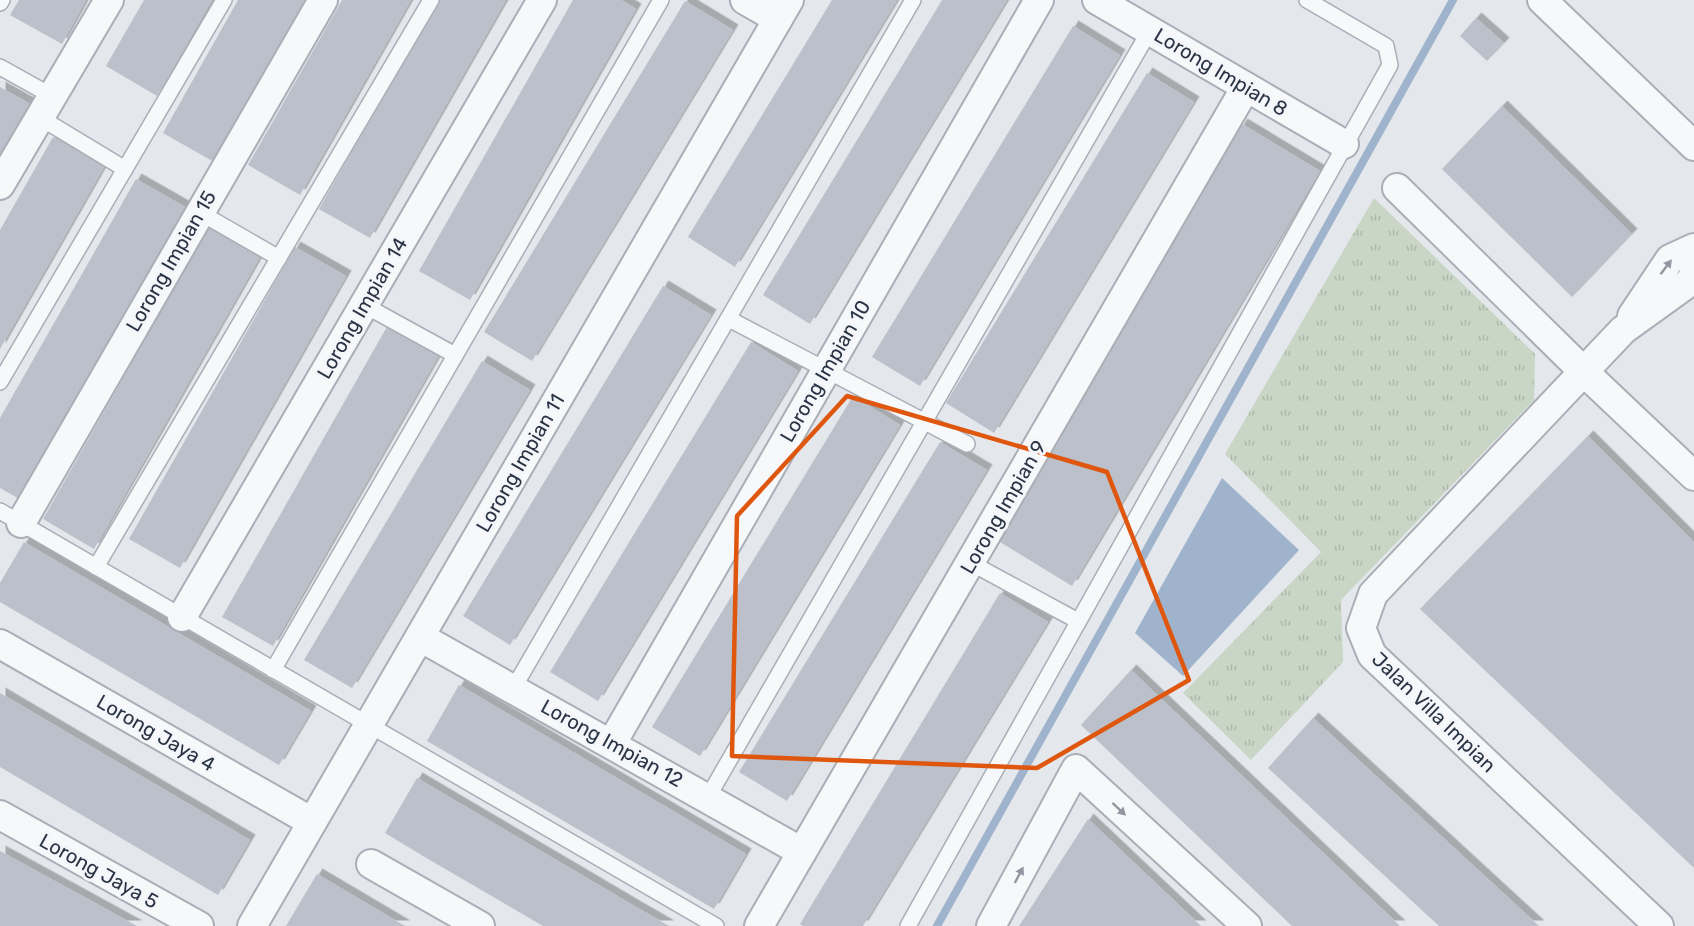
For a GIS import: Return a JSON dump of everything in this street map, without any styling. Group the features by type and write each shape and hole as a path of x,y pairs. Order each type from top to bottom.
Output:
{"street":[{"path":"0,185 109,0"},
{"name":"Lorong Impian 15","path":"10,517 199,212 323,0"},
{"name":"Lorong Impian 14","path":"182,617 543,0"},
{"path":"745,0 783,10"},
{"name":"Lorong Impian 10","path":"612,743 1039,0"},
{"name":"Lorong Impian 8","path":"1097,0 1344,144"},
{"path":"1542,0 1694,146"},
{"name":"Lorong Impian 11","path":"252,926 783,10"},
{"name":"Lorong Impian 9","path":"759,926 1246,87"},
{"path":"1397,188 1583,371 1694,476"},
{"name":"Jalan Villa Impian","path":"1623,330 1670,259 1694,248"},
{"name":"Jalan Villa Impian","path":"1659,926 1372,655 1361,628 1373,594 1623,330 1691,281 1694,273"},
{"name":"Lorong Impian 12","path":"420,637 708,797 802,852"},
{"name":"Lorong Jaya 4","path":"0,645 312,822"},
{"path":"991,926 1076,769 1247,926"},
{"name":"Lorong Jaya 5","path":"0,815 199,926"},
{"path":"371,864 480,926"}],"lane":[{"path":"0,382 224,0"},
{"path":"96,567 431,0"},
{"path":"273,670 661,0"},
{"path":"513,688 913,0"},
{"path":"908,926 1389,65 1386,46 1307,0"},
{"path":"708,797 923,420 1150,30"},
{"path":"0,67 46,107 125,169"},
{"path":"199,212 279,258"},
{"path":"364,305 455,355"},
{"path":"729,319 967,444"},
{"path":"10,517 716,926"},
{"path":"971,563 1078,621"}],"highlighted area":[{"path":"847,396 1107,472 1189,680 1037,768 732,756 737,516"}],"green space":[{"path":"1374,198 1535,354 1534,400 1341,600 1343,662 1251,760 1183,693 1321,552 1225,454"}],"water":[{"path":"1222,478 1299,550 1183,676 1135,633"}],"building":[{"path":"19,0 86,0 62,44 10,15"},
{"path":"144,0 212,0 157,96 106,66"},
{"path":"238,0 306,0 214,162 163,133"},
{"path":"342,0 411,0 300,195 248,165"},
{"path":"438,0 506,0 370,238 319,209"},
{"path":"573,0 621,0 636,9 470,300 419,271"},
{"path":"832,0 897,0 735,267 688,237"},
{"path":"942,0 1007,0 810,324 763,295"},
{"path":"685,1 733,30 532,361 484,332"},
{"path":"1476,18 1504,43 1487,61 1460,36"},
{"path":"1073,26 1120,55 920,386 872,357"},
{"path":"1147,73 1194,102 994,433 946,403"},
{"path":"0,87 32,105 0,161"},
{"path":"1502,106 1632,234 1572,297 1442,169"},
{"path":"1242,124 1320,171 1072,586 995,539"},
{"path":"53,137 104,167 0,349 0,230"},
{"path":"136,179 187,208 21,500 0,488 0,418"},
{"path":"209,227 260,257 94,549 43,519"},
{"path":"295,247 346,276 180,568 129,539"},
{"path":"663,286 711,315 510,645 463,616"},
{"path":"388,325 439,355 273,646 222,617"},
{"path":"751,342 798,371 598,701 550,672"},
{"path":"482,361 530,390 352,688 304,660"},
{"path":"853,396 900,425 700,756 652,727"},
{"path":"1588,436 1694,542 1694,868 1420,609"},
{"path":"940,442 987,470 787,801 739,772"},
{"path":"24,542 311,711 279,765 0,602 0,583"},
{"path":"1000,593 1048,622 863,926 803,926 800,924"},
{"path":"1131,670 1400,926 1292,926 1081,725"},
{"path":"459,685 746,854 714,909 427,741"},
{"path":"0,693 250,840 218,895 0,767"},
{"path":"1313,718 1539,926 1439,926 1268,768"},
{"path":"417,778 669,926 543,926 423,856 385,833"},
{"path":"1088,819 1201,926 1019,926"},
{"path":"0,851 137,926 0,926"},
{"path":"317,874 405,926 286,926"}],"waterway":[{"path":"937,926 1453,0"}]}
